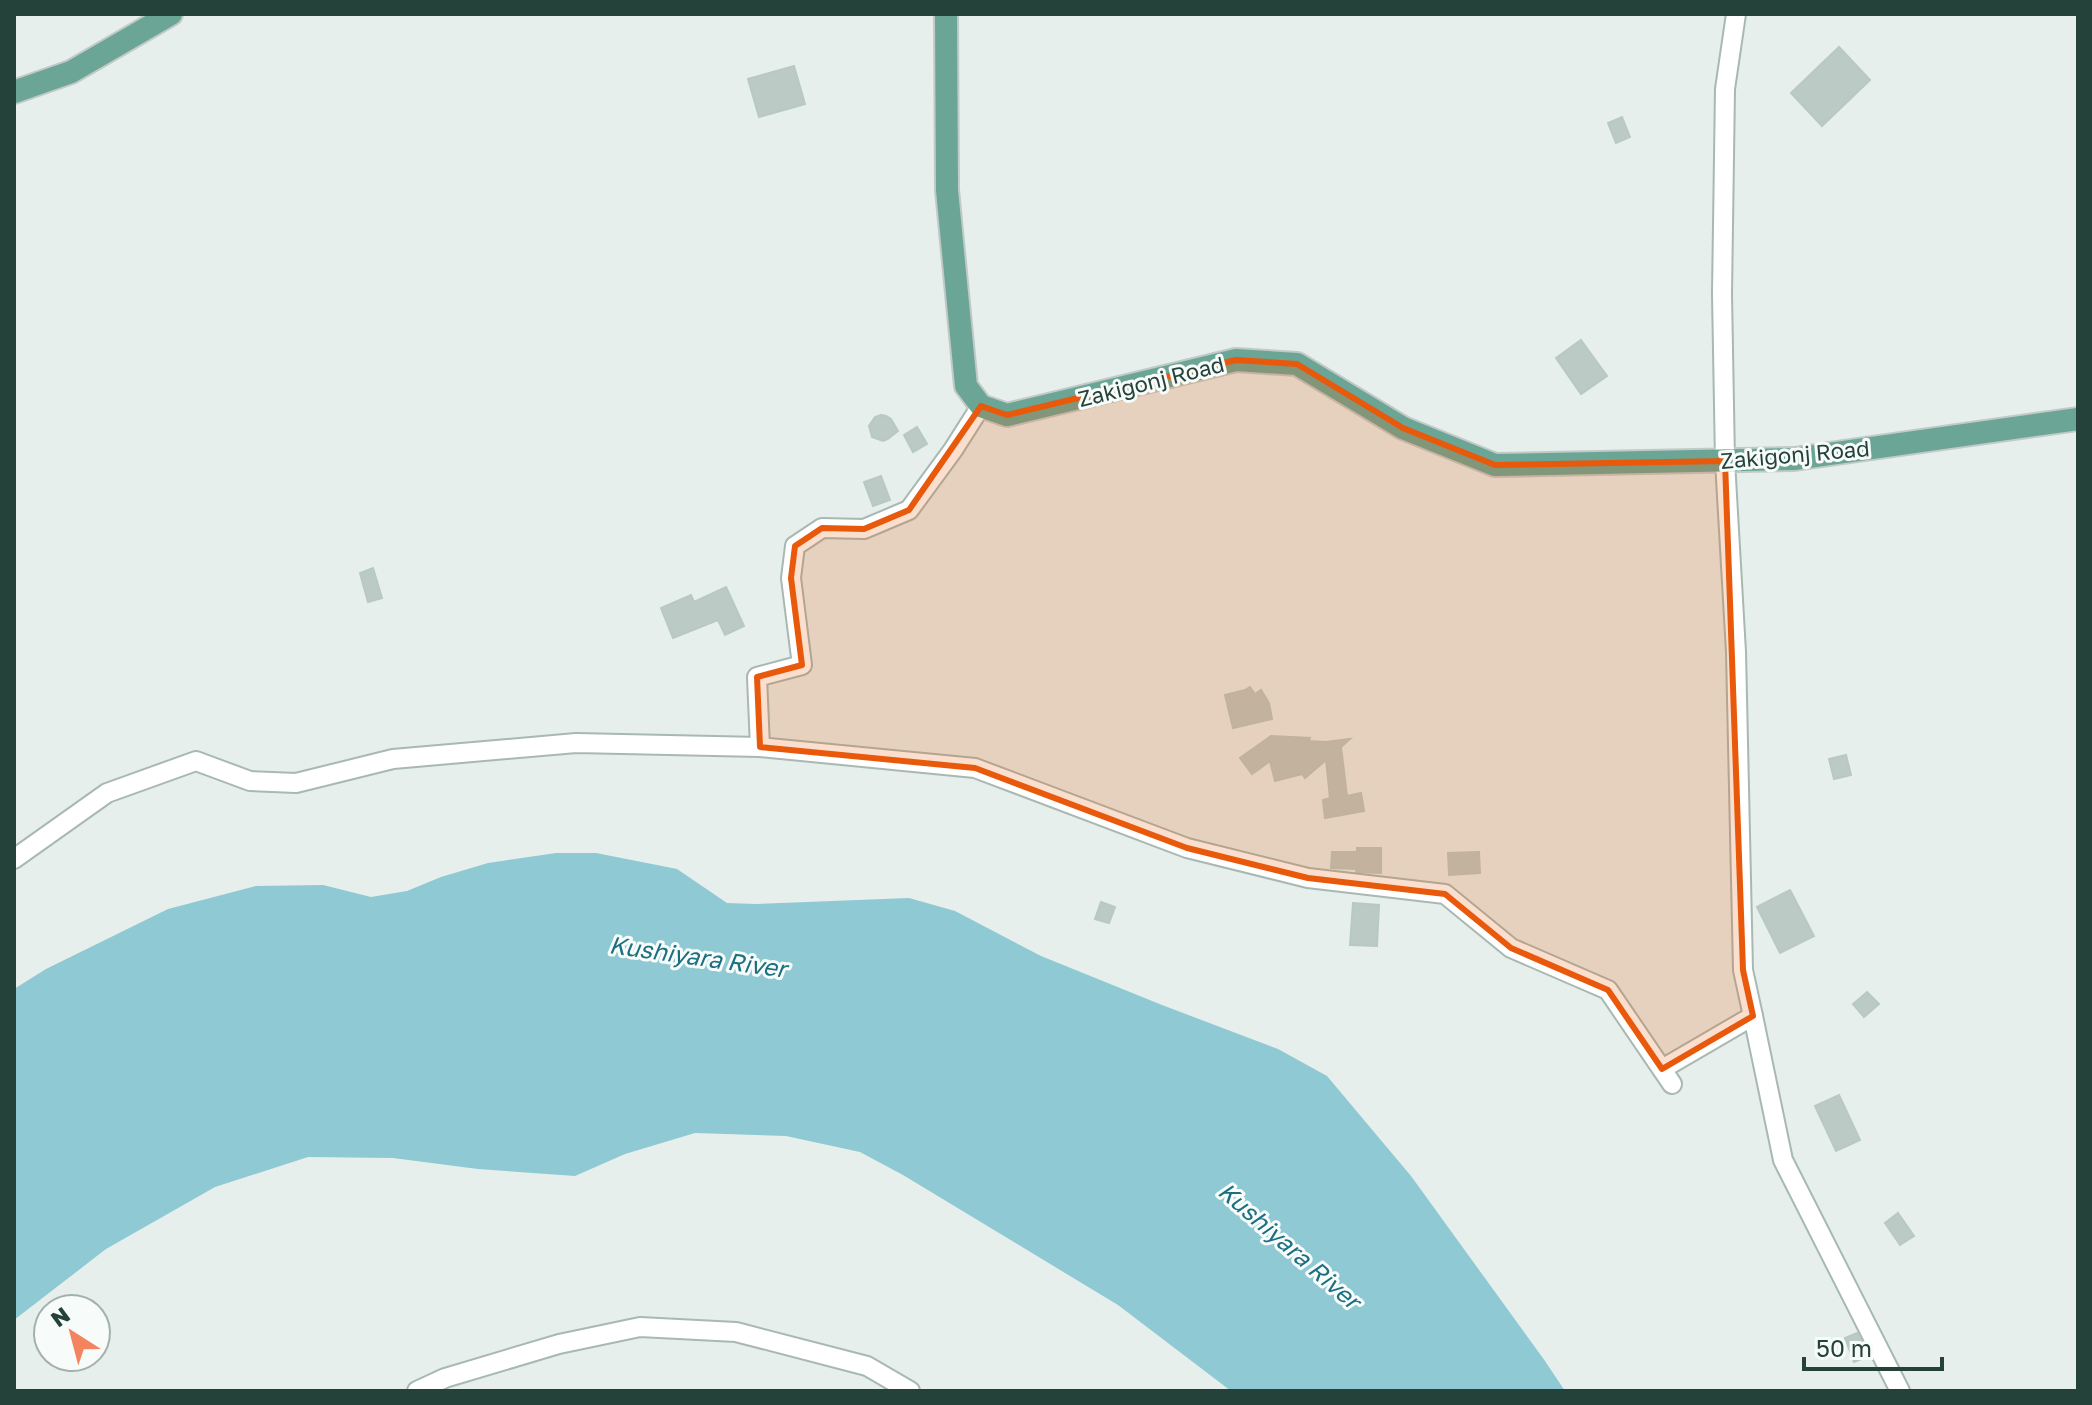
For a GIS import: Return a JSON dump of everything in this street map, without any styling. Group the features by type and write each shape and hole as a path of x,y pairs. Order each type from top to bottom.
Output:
{"main road":[{"path":"14,92 71,72 171,14"},
{"path":"946,14 947,190 966,386 981,406"},
{"name":"Zakigonj Road","path":"981,406 1007,415 1236,360 1297,364 1403,428 1495,465 1794,459 2078,419"}],"street":[{"path":"1736,14 1725,89 1722,294 1725,461 1736,652 1743,970 1783,1160 1900,1391"},
{"path":"760,747 757,677 802,665 791,578 795,546 822,528 864,529 909,510 981,406"},
{"path":"14,859 107,793 196,761 250,781 296,783 393,759 576,743 760,747 975,768 1187,848 1308,878 1445,894 1511,948 1608,990 1667,1077 1753,1016"},
{"path":"417,1391 445,1378 559,1344 640,1327 736,1332 867,1366 910,1391"}],"highlighted area":[{"path":"1236,360 1297,364 1403,428 1495,465 1725,461 1743,970 1753,1016 1662,1069 1608,990 1511,948 1445,894 1308,878 1187,848 975,768 760,747 757,677 802,665 791,578 795,546 822,528 864,529 909,510 981,406 1007,415"}],"water":[{"name":"Kushiyara River","path":"556,853 596,853 677,869 727,903 909,898 955,911 1041,956 1278,1049 1327,1076 1411,1176 1565,1391 1231,1391 1118,1305 903,1175 860,1152 786,1136 695,1133 625,1154 575,1176 478,1169 393,1158 308,1157 215,1187 106,1249 49,1293 32,1293 32,1306 14,1320 14,989 46,969 168,909 256,886 323,885 371,897 407,891 488,863"}],"building":[{"path":"1839,47 1870,80 1822,126 1791,93"},
{"path":"794,66 805,104 759,117 748,79"},
{"path":"1622,117 1630,137 1616,143 1608,123"},
{"path":"1581,340 1607,376 1581,394 1556,358"},
{"path":"881,415 891,419 898,431 883,441 872,437 869,426 875,417"},
{"path":"917,427 927,444 913,452 904,435"},
{"path":"881,476 890,500 873,506 864,482"},
{"path":"373,568 382,598 368,602 360,573"},
{"path":"726,587 744,626 725,635 718,620 673,638 661,608 691,595 694,602"},
{"path":"1250,687 1255,694 1261,690 1269,703 1272,719 1233,728 1225,695"},
{"path":"1271,736 1326,742 1350,739 1341,747 1347,796 1361,793 1364,811 1325,818 1323,800 1330,798 1326,760 1305,778 1302,774 1275,781 1270,761 1252,774 1240,758"},
{"path":"1846,755 1851,775 1834,779 1829,759"},
{"path":"1357,848 1381,848 1381,873 1331,868 1332,852 1357,852"},
{"path":"1479,852 1480,873 1449,875 1448,853"},
{"path":"1790,890 1814,936 1780,953 1757,907"},
{"path":"1101,902 1115,907 1109,923 1095,919"},
{"path":"1353,903 1379,905 1377,946 1350,945"},
{"path":"1867,992 1879,1004 1864,1017 1853,1004"},
{"path":"1839,1095 1860,1140 1836,1151 1815,1106"},
{"path":"1898,1213 1914,1236 1900,1245 1885,1223"},
{"path":"1857,1333 1869,1356 1854,1362 1845,1338"}]}
